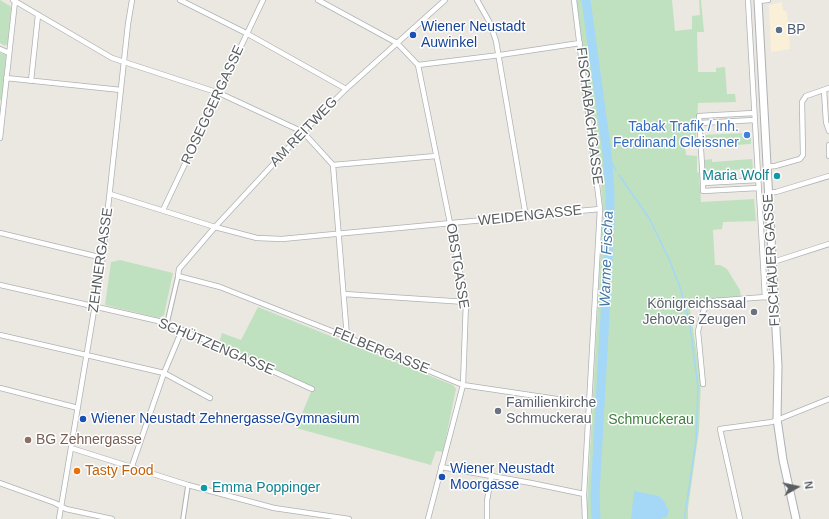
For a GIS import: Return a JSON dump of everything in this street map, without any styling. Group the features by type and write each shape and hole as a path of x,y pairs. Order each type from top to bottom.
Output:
{"main road":[{"name":"FISCHAUER GASSE","path":"758,0 766,167 775,299 778,366 777,419 783,460 796,519"}],"street":[{"name":"ZEHNERGASSE","path":"59,519 103,258 132,0"},
{"path":"180,0 246,33 346,89"},
{"name":"ROSEGGERGASSE","path":"163,210 263,0"},
{"path":"318,0 397,43 418,64 580,44"},
{"name":"AM REITWEG","path":"178,276 180,269 215,227 303,132 346,89 445,0"},
{"path":"477,0 490,23 500,55 526,216"},
{"name":"FISCHABACHGASSE","path":"574,0 600,209 584,494 585,519"},
{"path":"748,0 765,297"},
{"path":"758,0 768,0"},
{"path":"0,138 2,105 10,53 14,1 112,58 219,92 303,132 333,165 347,337"},
{"path":"31,81 38,15"},
{"path":"0,48 10,53"},
{"name":"OBSTGASSE","path":"418,64 466,302 463,385 428,519"},
{"path":"6,78 121,90"},
{"path":"766,167 800,159 803,155 802,102 806,96 829,88"},
{"path":"824,90 826,122 829,132"},
{"path":"754,113 700,116 703,191 758,188"},
{"path":"700,123 754,120"},
{"path":"829,145 829,156"},
{"path":"333,165 436,156"},
{"path":"768,193 829,176"},
{"path":"703,183 758,180"},
{"name":"WEIDENGASSE","path":"110,194 215,227 258,238 282,239 600,209"},
{"path":"0,233 103,258"},
{"path":"772,262 829,244"},
{"path":"166,323 178,276"},
{"name":"FELBERGASSE","path":"178,276 220,287 463,385 590,404"},
{"name":"SCHÜTZENGASSE","path":"0,285 166,323 312,389"},
{"path":"344,294 466,302"},
{"path":"703,384 698,331 703,312 708,303 714,301 765,297 775,299"},
{"path":"132,466 164,373 182,330"},
{"path":"0,335 164,373 210,398"},
{"path":"0,388 78,408"},
{"path":"740,519 720,429 772,422 829,399"},
{"path":"71,448 132,466 188,485 274,508 349,519"},
{"path":"441,468 531,483 584,494"},
{"path":"487,519 487,501 491,477"},
{"path":"0,483 66,509 112,519"},
{"path":"183,519 188,485"}],"shaded area":[{"name":"BP","path":"782,2 783,10 787,12 790,49 771,52 769,5"}],"green space":[{"path":"0,0 11,8 8,40 5,46 0,43"},
{"name":"Schmuckerau","path":"576,0 672,0 675,31 692,29 692,16 700,15 699,0 701,0 704,32 697,32 698,72 716,72 716,68 725,67 727,94 735,94 736,102 698,103 696,139 684,140 686,155 697,156 697,172 699,173 701,202 754,199 756,221 723,222 722,229 713,230 715,265 720,265 727,269 740,290 741,297 689,303 701,380 699,430 688,508 688,519 588,519 587,506 603,212 601,186"},
{"path":"0,53 6,55 2,99 0,100"},
{"path":"744,133 744,139 751,138 751,144 704,147 703,135"},
{"path":"712,159 712,162 752,159 753,169 705,171 704,160"},
{"path":"120,260 173,273 164,315 159,318 105,305 111,262"},
{"path":"258,307 453,385 456,389 443,452 436,451 431,465 296,428 313,387 219,343 222,333 241,340"}],"water":[{"path":"634,491 659,496 664,501 669,511 667,517 660,519 631,519"}],"waterway":[{"name":"Warme Fischa","path":"586,0 607,153 610,191 610,225 595,495 596,519"},
{"name":"Warme Fischa","path":"607,153 616,171"},
{"path":"619,175 649,218 669,259 681,290 690,325 698,388 696,440 685,519"}],"place":[{"name":"BP","path":"779,30"},
{"name":"Wiener Neustadt Auwinkel","path":"413,35"},
{"name":"Tabak Trafik / Inh. Ferdinand Gleissner","path":"747,135"},
{"name":"Maria Wolf","path":"777,176"},
{"name":"Königreichssaal Jehovas Zeugen","path":"754,312"},
{"name":"Familienkirche Schmuckerau","path":"498,411"},
{"name":"Wiener Neustadt Zehnergasse/Gymnasium","path":"83,419"},
{"name":"BG Zehnergasse","path":"28,440"},
{"name":"Tasty Food","path":"77,471"},
{"name":"Wiener Neustadt Moorgasse","path":"442,477"},
{"name":"Emma Poppinger","path":"204,488"}]}
